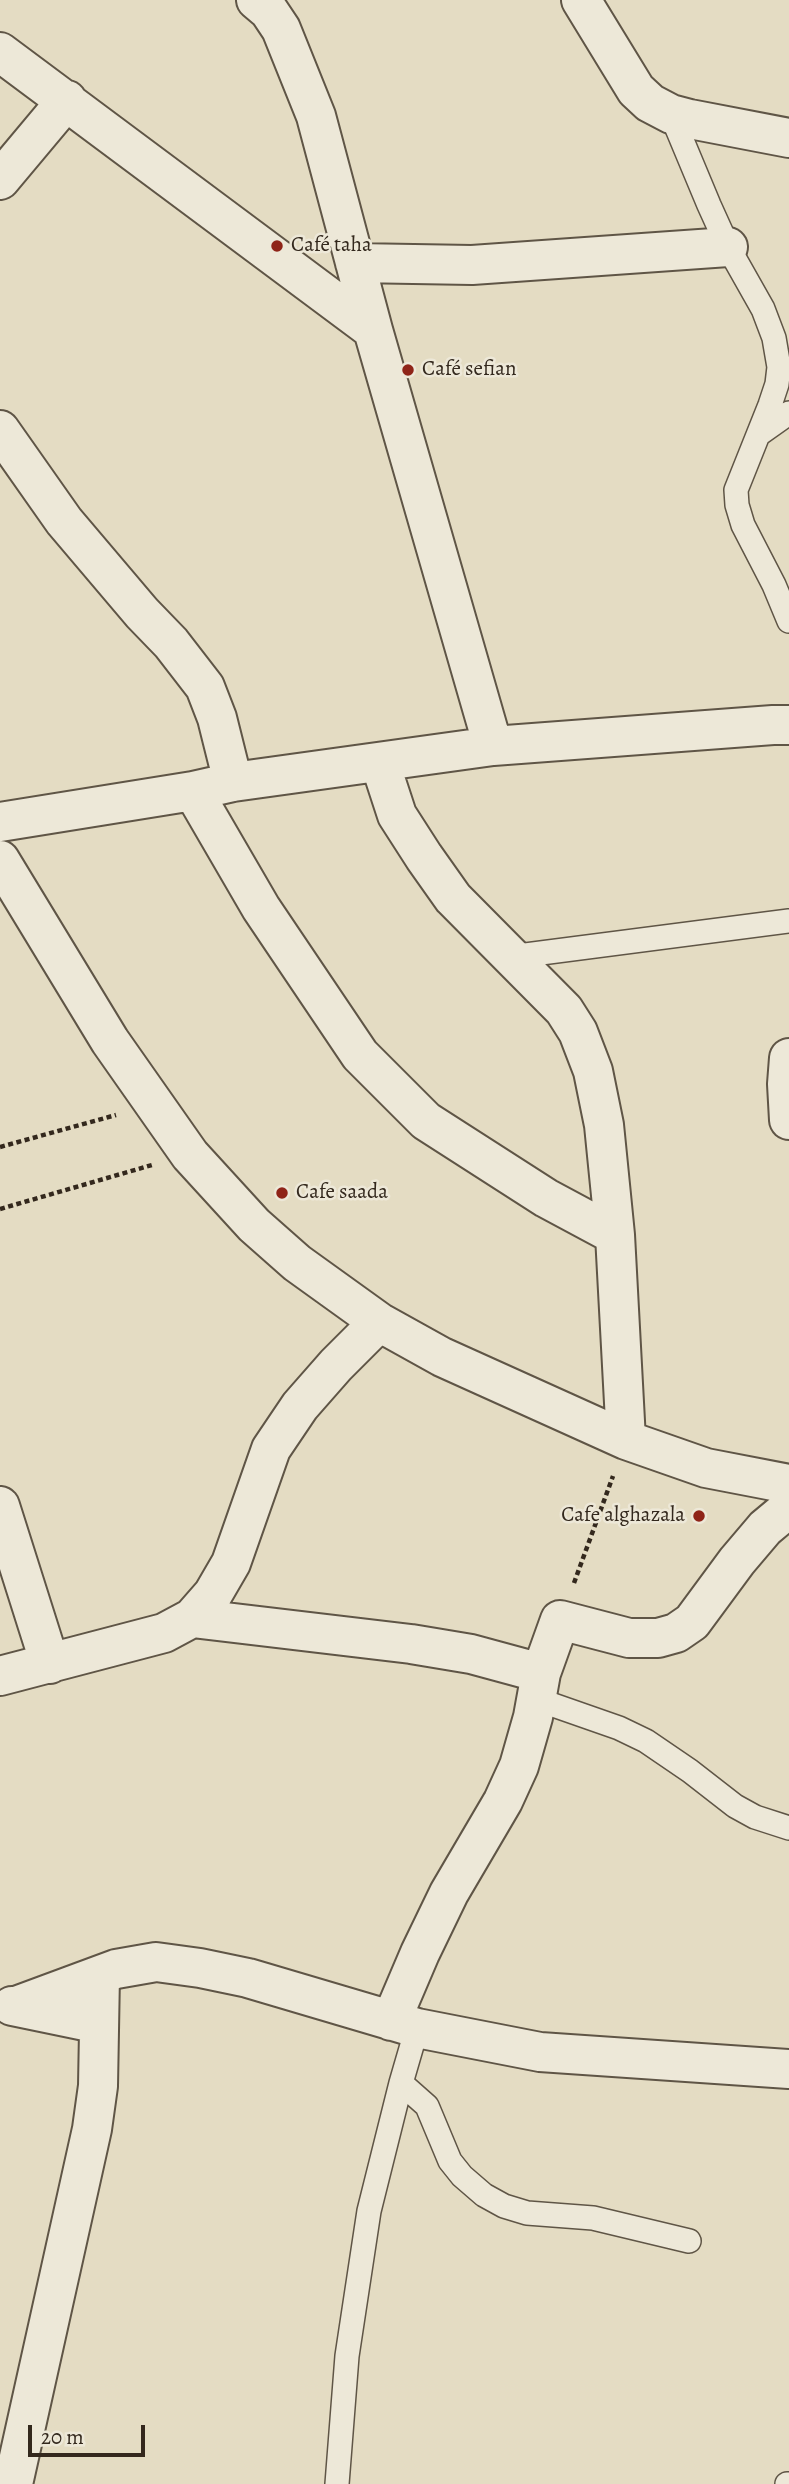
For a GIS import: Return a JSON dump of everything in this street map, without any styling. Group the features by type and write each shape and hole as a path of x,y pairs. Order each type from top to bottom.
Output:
{"street":[{"path":"257,0 269,11 281,29 316,116 373,330 493,746"},
{"path":"581,0 636,90 650,103 671,114 789,138"},
{"path":"0,52 373,330"},
{"path":"0,180 67,100"},
{"path":"355,263 472,265 728,247"},
{"path":"0,430 64,520 142,613 171,643 205,687 217,718 233,782"},
{"path":"0,822 193,791 233,782 493,746 789,725"},
{"path":"380,763 397,815 424,858 453,898 571,1019 593,1071 604,1125 615,1235 626,1440"},
{"path":"193,791 261,908 360,1055 426,1121 546,1198 615,1235"},
{"path":"0,860 110,1041 190,1155 254,1226 296,1263 379,1322 442,1357 626,1440 706,1468 789,1484"},
{"path":"789,1058 789,1120"},
{"path":"0,1676 164,1633 192,1618 213,1594 231,1563 271,1450 300,1406 379,1322"},
{"path":"0,1506 50,1664"},
{"path":"404,2025 420,1953 449,1893 503,1801 519,1766 539,1686 560,1619 629,1638 658,1639 676,1633 692,1622 765,1528 789,1508"},
{"path":"192,1618 411,1644 471,1654 539,1686"},
{"path":"8,2005 116,1969 156,1962 248,1978 404,2025 540,2052 789,2069"},
{"path":"13,2484 92,2129 98,2086 100,1975"},
{"path":"8,2005 99,2024"}],"lane":[{"path":"671,114 728,247 771,324 778,352 777,384 736,491 743,525 775,585 789,621"},
{"path":"759,434 789,413"},
{"path":"510,957 789,921"},
{"path":"539,1686 646,1741 735,1806 755,1817 789,1828"},
{"path":"337,2484 347,2357 369,2210 401,2082 404,2025"},
{"path":"401,2082 427,2106 450,2161 462,2176 484,2194 505,2206 527,2213 593,2218 689,2241"}],"path":[{"path":"0,1147 154,1105"},
{"path":"0,1209 190,1155"},
{"path":"560,1619 626,1440"}],"place":[{"name":"Café taha","path":"277,246"},
{"name":"Café sefian","path":"408,370"},
{"name":"Cafe saada","path":"282,1193"},
{"name":"Cafe alghazala","path":"699,1516"}]}
